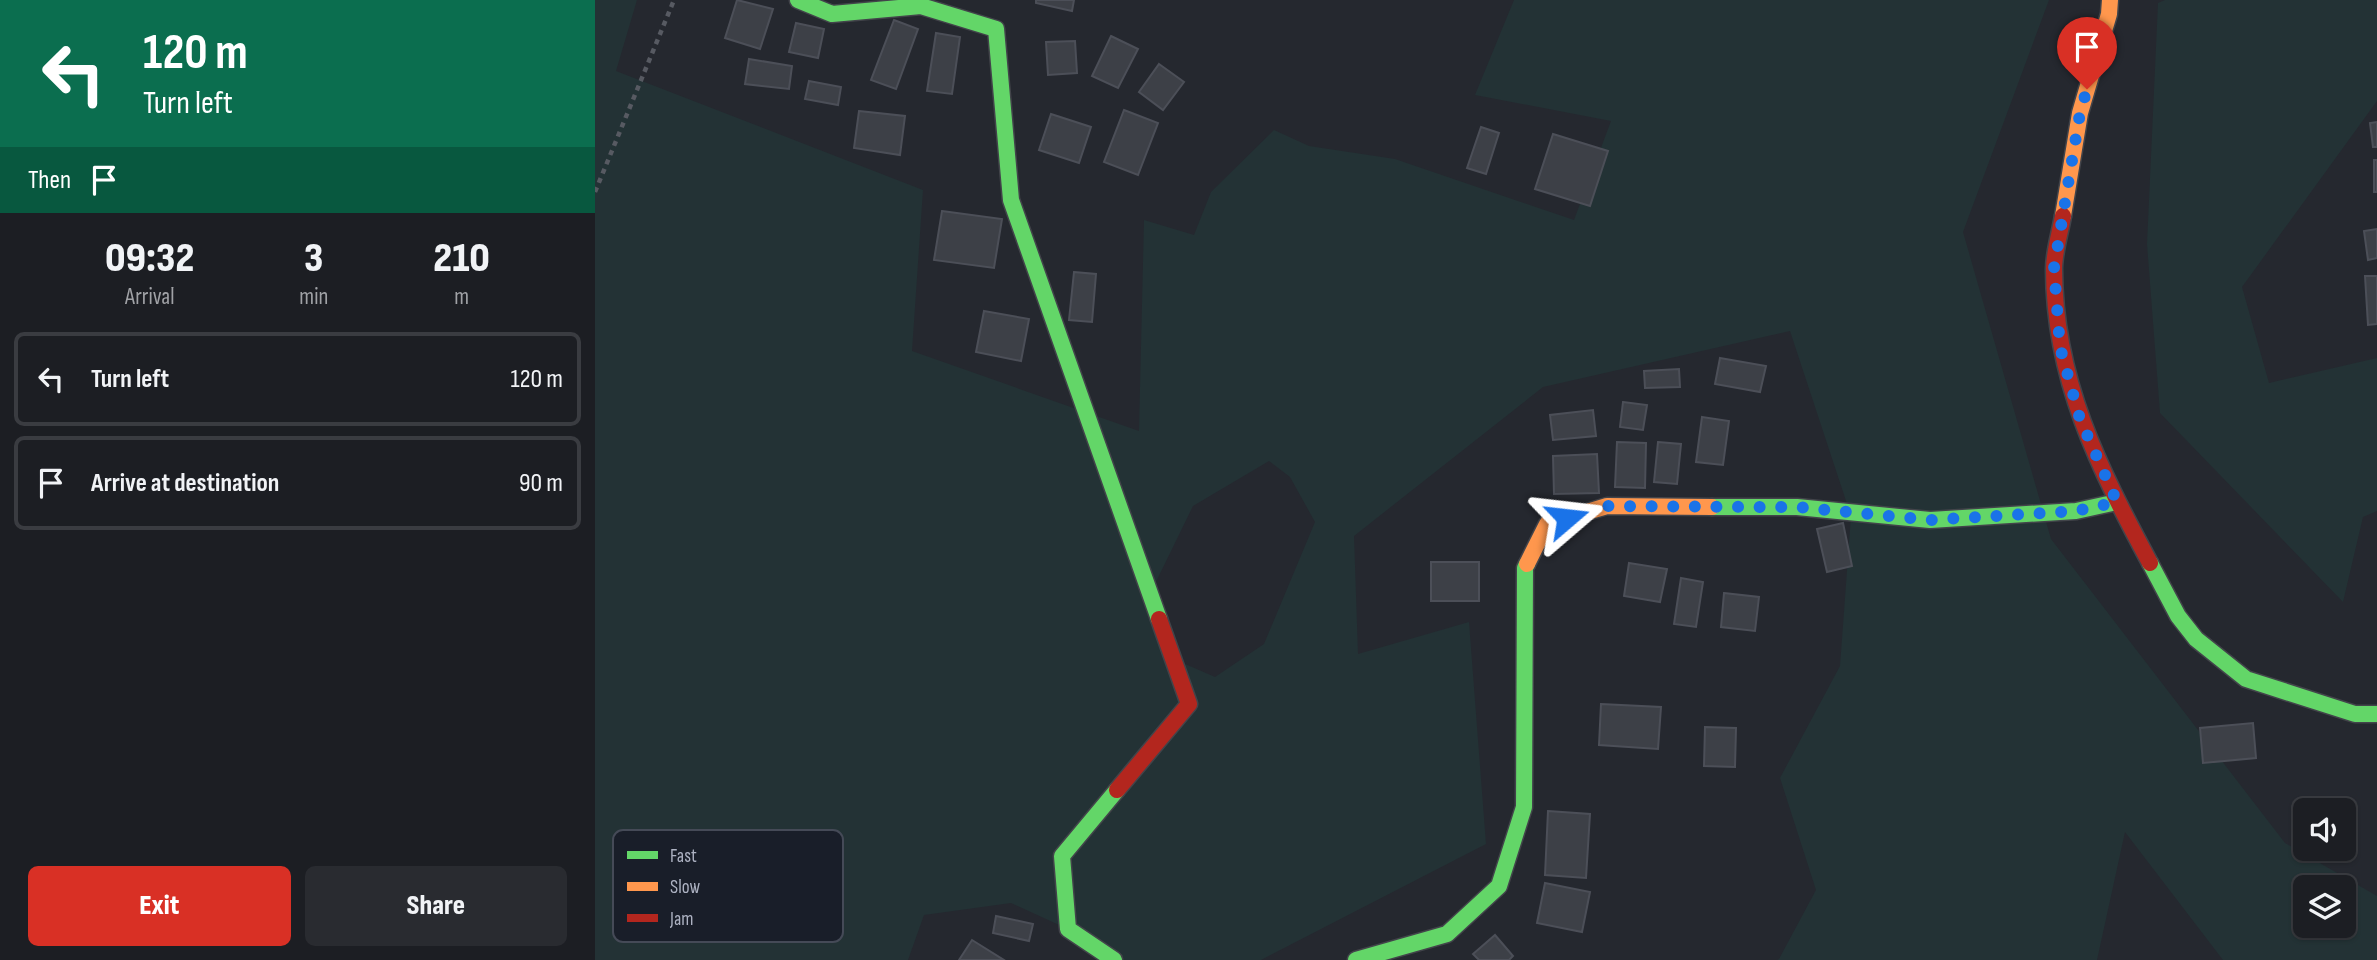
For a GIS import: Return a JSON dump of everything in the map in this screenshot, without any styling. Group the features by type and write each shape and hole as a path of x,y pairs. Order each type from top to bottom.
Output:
{"street":[{"path":"798,0 832,14 921,6 996,29 1011,200 1189,704 1062,856 1068,929 1114,960"},
{"path":"2110,0 2109,14 2080,113 2054,268 2060,347 2080,419 2117,502 2178,616 2196,639 2246,679 2355,714 2377,714"},
{"path":"1356,960 1447,934 1499,886 1524,807 1525,568 1547,524 1607,506 1797,507 1930,520 2076,511 2117,502"}],"path":[{"path":"595,192 674,0"}],"shaded area":[{"path":"595,0 637,0 616,71 923,190 912,351 1139,431 1144,220 1194,235 1211,192 1274,130 1309,146 1395,159 1574,220 1611,121 1475,95 1514,0 2049,0 1963,232 2051,539 2285,843 2293,848 2293,861 2316,861 2341,875 2293,875 2293,938 2356,938 2356,884 2377,896 2377,960 2223,960 2125,832 2097,960 1777,960 1816,890 1780,778 1840,666 1851,516 1790,331 1543,387 1354,536 1358,654 1469,622 1486,844 1261,960 1113,960 1105,946 1011,903 924,915 908,960 595,960","holes":["1269,461 1290,477 1315,522 1264,644 1215,677 1176,660 1152,590 1193,506"]},
{"path":"2165,0 2377,0 2377,101 2242,287 2269,383 2377,358 2377,511 2363,517 2343,602 2160,413 2147,244 2158,3"}],"building":[{"path":"737,0 773,9 760,49 725,38"},
{"path":"1036,0 1074,0 1072,11 1036,3"},
{"path":"894,20 918,29 896,89 871,80"},
{"path":"796,23 824,29 818,58 789,52"},
{"path":"936,33 960,37 952,94 927,91"},
{"path":"1111,36 1138,49 1118,88 1092,76"},
{"path":"1075,41 1077,73 1048,75 1046,42"},
{"path":"749,59 792,66 789,89 745,84"},
{"path":"1159,64 1184,82 1163,110 1139,92"},
{"path":"809,81 841,87 838,105 805,99"},
{"path":"1124,110 1158,123 1138,175 1104,162"},
{"path":"859,111 905,116 900,155 854,148"},
{"path":"1051,114 1091,127 1079,163 1039,150"},
{"path":"2377,122 2377,147 2373,147 2370,123"},
{"path":"1481,127 1499,133 1486,174 1467,168"},
{"path":"1553,134 1608,151 1590,206 1535,189"},
{"path":"2374,160 2377,160 2377,192 2374,192"},
{"path":"942,211 1002,219 994,268 934,260"},
{"path":"2377,229 2377,258 2368,260 2364,231"},
{"path":"1074,272 1096,274 1092,322 1069,320"},
{"path":"2365,276 2377,276 2377,324 2368,325"},
{"path":"984,311 1029,319 1021,361 976,352"},
{"path":"1720,358 1766,366 1760,392 1715,384"},
{"path":"1679,369 1680,387 1645,388 1644,371"},
{"path":"1623,402 1647,405 1643,430 1620,427"},
{"path":"1593,410 1596,436 1553,440 1550,415"},
{"path":"1702,417 1729,421 1723,465 1696,462"},
{"path":"1617,442 1646,443 1645,488 1615,487"},
{"path":"1658,442 1681,444 1677,484 1654,482"},
{"path":"1597,454 1599,493 1554,494 1553,456"},
{"path":"1843,523 1852,566 1827,572 1817,529"},
{"path":"1431,562 1479,562 1479,601 1431,601"},
{"path":"1629,563 1667,569 1660,602 1624,596"},
{"path":"1681,578 1703,582 1696,627 1674,624"},
{"path":"1724,593 1759,597 1755,631 1721,627"},
{"path":"1601,704 1661,707 1658,749 1599,745"},
{"path":"2253,723 2256,758 2203,763 2200,728"},
{"path":"1705,727 1736,728 1735,767 1704,766"},
{"path":"1548,811 1590,814 1586,878 1545,875"},
{"path":"1545,883 1590,892 1582,932 1537,923"},
{"path":"996,916 1033,924 1029,941 993,933"},
{"path":"1495,935 1513,956 1509,960 1479,960 1473,954"},
{"path":"972,940 1004,960 959,960"}],"traffic: fast":[{"path":"798,0 832,14 921,6 996,29 1011,200 1159,619"},
{"path":"1712,507 1797,507 1930,520 2076,511 2117,502"},
{"path":"2150,563 2178,616 2196,639 2246,679 2355,714 2377,714"},
{"path":"1356,960 1447,934 1499,886 1524,807 1527,564"},
{"path":"1114,960 1068,929 1062,856 1117,790"}],"traffic: slow":[{"path":"2063,216 2080,113 2109,14 2110,0"},
{"path":"1527,564 1547,524 1607,506 1712,507"}],"traffic: jam":[{"path":"2063,216 2054,269 2056,310 2071,386 2113,493 2150,563"},
{"path":"1117,790 1189,704 1159,619"}],"route":[{"path":"1567,518 1607,506 1797,507 1930,520 2076,511 2117,502 2080,419 2060,347 2054,268 2080,113 2087,89"}]}
